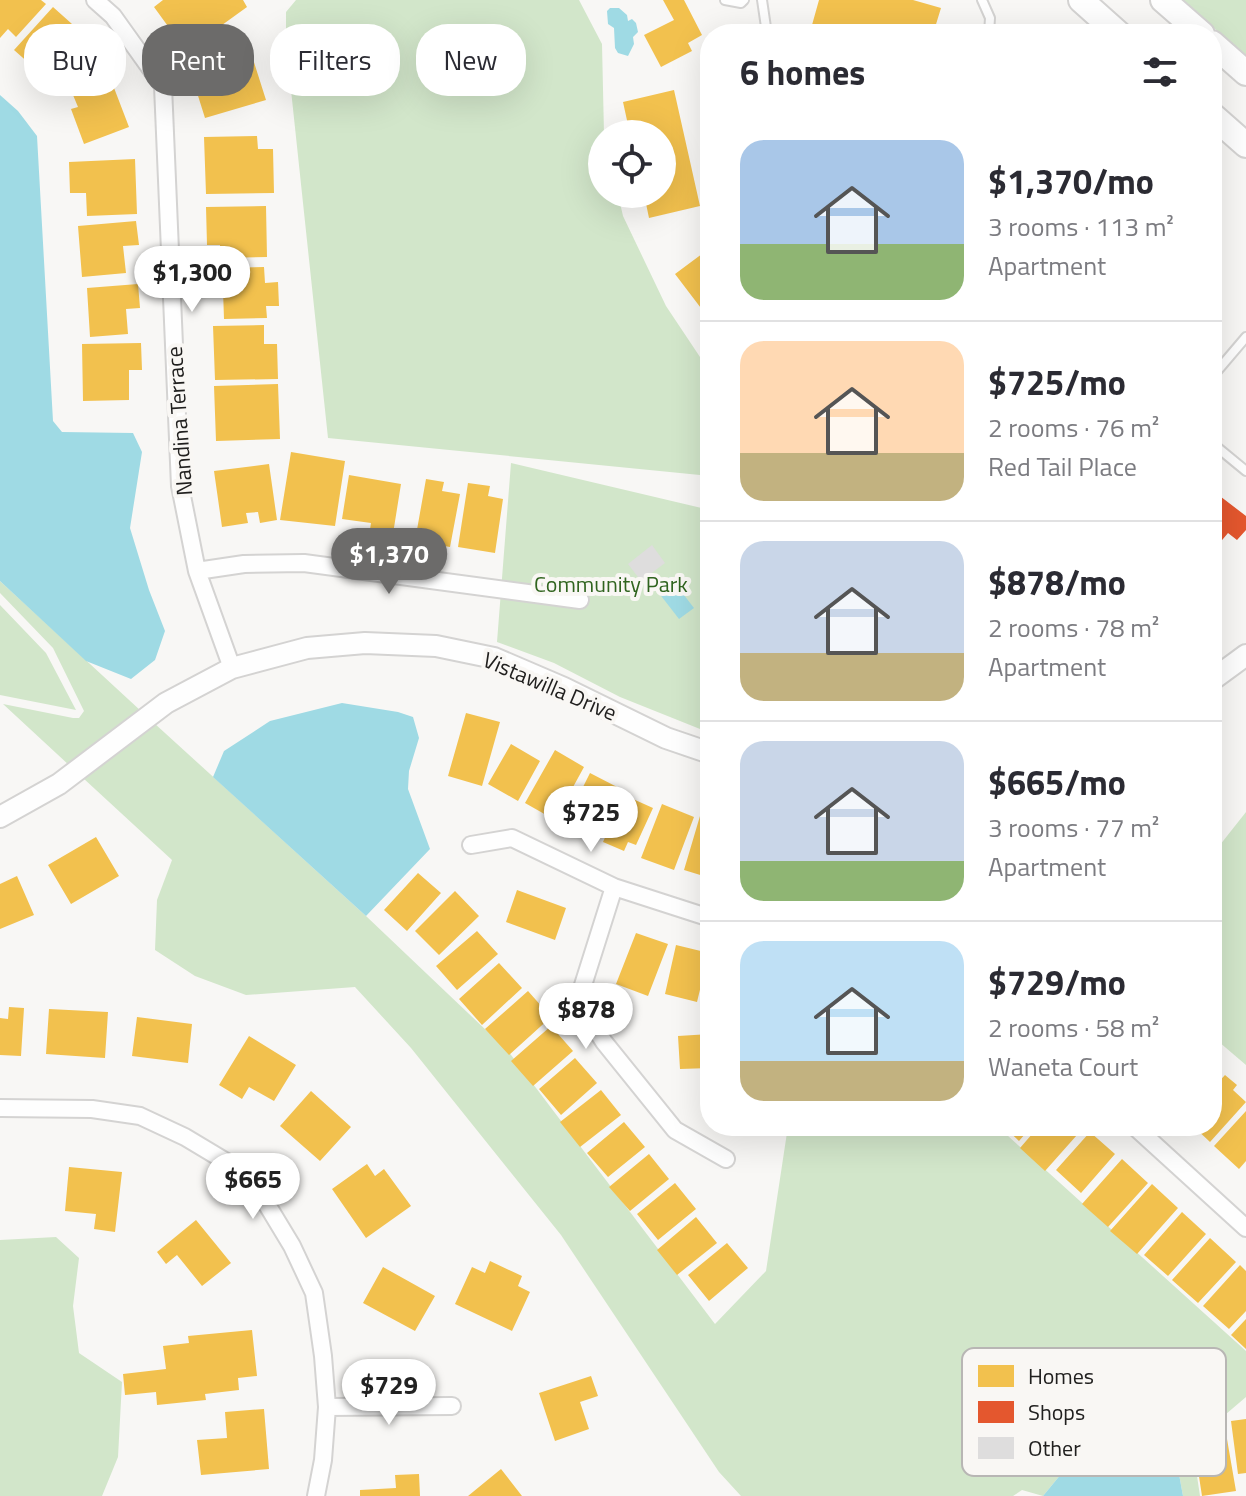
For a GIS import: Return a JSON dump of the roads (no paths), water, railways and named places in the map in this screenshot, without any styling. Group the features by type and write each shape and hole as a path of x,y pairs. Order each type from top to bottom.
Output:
{"main road":[{"path":"1081,0 1103,24"},
{"path":"1163,0 1191,24"},
{"path":"1222,52 1246,73"},
{"path":"1222,124 1246,145"}],"street":[{"name":"Nandina Terrace","path":"95,0 113,16 163,86 180,486 197,571 232,668"},
{"path":"197,571 244,564 304,563 580,600"},
{"name":"Vistawilla Drive","path":"0,817 59,784 166,703 232,668 307,648 365,643 436,646 494,658 666,738 700,750"},
{"path":"1222,673 1246,655"},
{"path":"471,845 512,838 614,887 700,915"},
{"path":"614,887 578,1001 604,1042 675,1130 726,1159"},
{"path":"0,1108 92,1109 140,1116 185,1137 230,1164 263,1198 292,1246 314,1293 327,1407 323,1460 316,1496"},
{"path":"1145,1136 1246,1228"},
{"path":"327,1407 452,1406"}],"lane":[{"path":"725,0 741,3 744,0"},
{"path":"762,0 766,24"},
{"path":"982,0 990,24"},
{"path":"1222,365 1246,337"},
{"path":"1222,451 1246,471"}],"water":[{"path":"619,8 627,15 628,21 632,19 636,23 638,32 633,37 634,44 628,56 618,53 615,48 614,28 608,24 607,11"},
{"path":"0,95 18,111 37,136 53,421 62,432 133,433 142,452 130,528 165,631 155,660 131,679 86,661 0,581"},
{"path":"670,577 694,608 679,619 655,588"},
{"path":"342,703 413,717 419,738 409,771 408,789 430,849 366,916 213,777 224,751 270,721"},
{"path":"1059,1476 1179,1476 1183,1496 1043,1496"}],"park label":[{"name":"Community Park","path":"611,584"}]}
